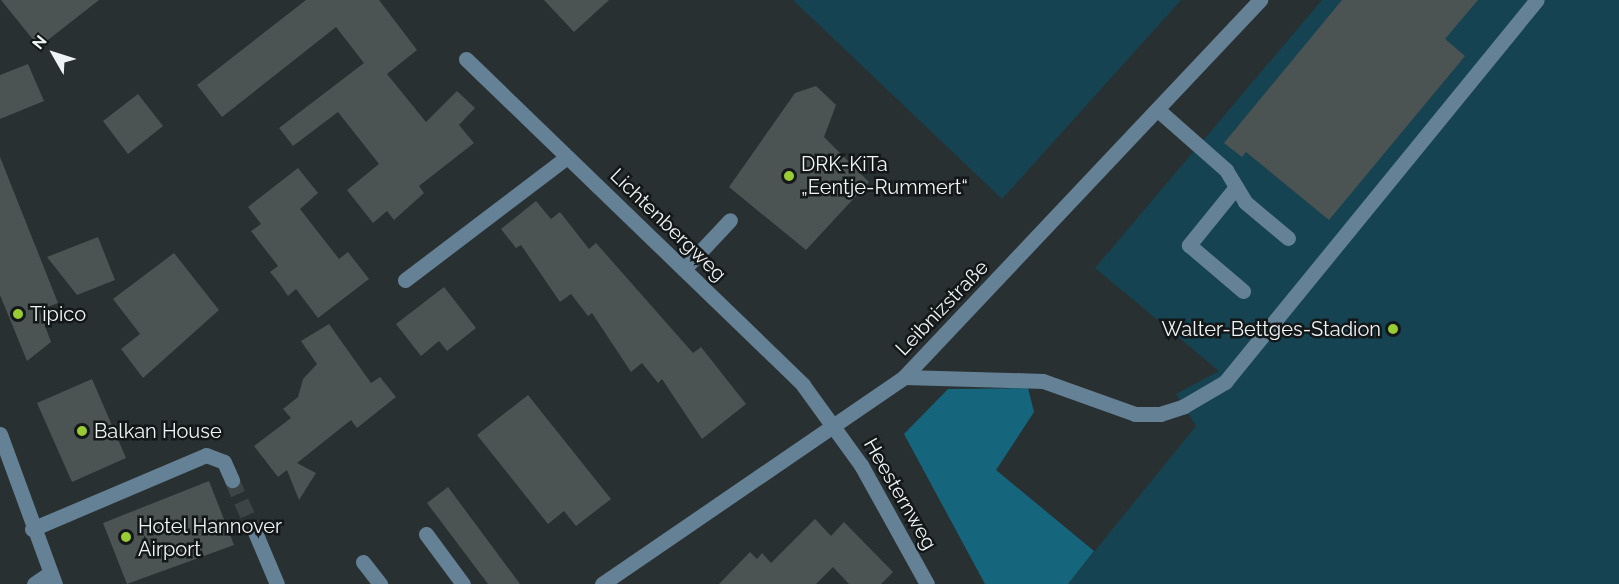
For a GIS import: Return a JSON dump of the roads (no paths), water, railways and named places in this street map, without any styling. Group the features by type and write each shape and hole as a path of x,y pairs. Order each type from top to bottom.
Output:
{"street":[{"name":"Leibnizstraße","path":"602,584 904,377 1260,0"},
{"path":"904,377 1043,381 1143,414 1184,406 1225,382 1537,0"},
{"name":"Lichtenbergweg","path":"466,59 803,384 835,426"},
{"path":"1158,110 1226,170 1245,202 1288,238"},
{"path":"405,280 567,157"},
{"path":"1236,187 1189,245 1243,291"},
{"path":"684,269 730,220"},
{"name":"Heesternweg","path":"835,426 927,584"},
{"path":"0,434 32,529 52,579 34,584"},
{"path":"32,529 206,455 224,462 232,480"},
{"path":"255,532 277,584"},
{"path":"426,534 463,584"},
{"path":"363,562 380,584"}],"tunnel":[{"path":"232,480 255,532"}],"place":[{"name":"DRK-KiTa „Eentje-Rummert“","path":"789,176"},
{"name":"Tipico","path":"18,314"},
{"name":"Walter-Bettges-Stadion","path":"1393,329"},
{"name":"Balkan House","path":"82,431"},
{"name":"Hotel Hannover Airport","path":"126,537"}]}
